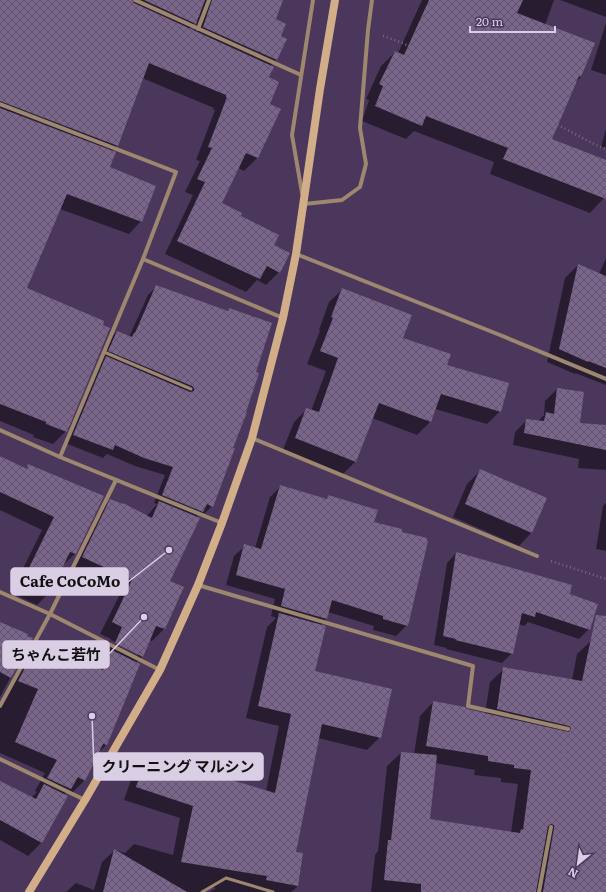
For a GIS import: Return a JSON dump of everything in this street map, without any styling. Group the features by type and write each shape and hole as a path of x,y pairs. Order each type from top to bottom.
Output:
{"street":[{"path":"135,0 301,74"},
{"path":"198,28 210,0"},
{"path":"304,204 292,136 313,0"},
{"path":"29,892 85,800 160,670 198,586 252,438 283,318 296,254 320,89 335,0"},
{"path":"304,204 342,200 360,187 366,164 360,128 372,0"},
{"path":"0,104 176,172 143,259 60,457"},
{"path":"296,254 500,335 606,380"},
{"path":"143,259 283,318"},
{"path":"0,430 60,457 222,523"},
{"path":"252,438 536,556"},
{"path":"0,706 50,614 116,480"},
{"path":"198,586 473,666 468,706 568,730"},
{"path":"0,592 50,614 160,670"},
{"path":"0,759 85,800"},
{"path":"539,892 551,827"}],"lane":[{"path":"104,352 190,389"},
{"path":"202,892 226,878 273,892"}],"path":[{"path":"368,30 403,43 606,149"},
{"path":"536,556 606,579"},
{"path":"551,827 568,730"}],"building":[{"path":"0,0 132,0 134,3 274,67 269,77 279,82 270,104 281,109 258,158 246,153 222,203 242,213 241,216 279,235 274,245 290,253 280,273 267,266 260,279 177,241 205,182 197,179 212,148 208,147 227,97 226,95 149,63 118,146 0,101"},
{"path":"144,0 205,0 196,24"},
{"path":"212,0 283,0 276,19 286,24 281,36 287,39 277,60 203,27"},
{"path":"429,0 523,0 517,13 595,43 552,139 606,160 606,199 503,159 508,148 426,116 422,126 375,106 383,86 379,84 395,51 404,55"},
{"path":"0,108 116,152 110,167 156,186 142,222 67,194 27,288 104,321 103,325 110,328 67,432 0,404"},
{"path":"578,264 606,276 606,368 559,349"},
{"path":"156,285 228,311 229,308 272,323 256,372 259,373 247,412 233,448 235,448 213,507 207,504 203,512 162,495 173,467 144,458 115,445 113,450 73,435 106,356 190,392 194,391 192,386 108,351 117,331 132,337 135,333"},
{"path":"342,288 412,315 403,338 451,354 447,365 509,383 501,412 441,394 431,422 379,403 356,462 295,438 306,408 319,412 338,358 320,351 333,318 331,317"},
{"path":"557,388 584,392 580,423 606,425 606,450 524,433 526,419 544,421 546,412 554,414"},
{"path":"0,456 27,469 28,464 104,496 76,554 70,552 50,593 23,580 54,517 0,492"},
{"path":"480,469 547,498 532,533 465,504"},
{"path":"280,485 327,499 328,495 378,510 374,522 402,529 402,532 427,538 428,541 408,626 383,619 383,616 332,600 327,619 281,606 285,589 236,575 244,544 261,549"},
{"path":"110,499 123,503 152,518 159,501 200,518 170,581 184,587 165,629 156,626 143,657 115,643 122,627 112,622 132,580 82,557"},
{"path":"456,552 572,585 570,594 598,604 590,630 536,612 535,617 522,613 513,654 443,636"},
{"path":"279,613 326,626 315,671 392,689 381,738 322,724 296,852 303,853 298,886 266,880 267,876 181,862 193,806 136,787 147,754 275,793 291,714 258,706"},
{"path":"596,615 606,616 606,892 543,892 554,828 554,825 551,824 548,826 536,892 421,892 421,884 384,880 388,840 391,840 401,752 437,755 430,819 520,833 521,829 523,830 531,770 514,768 514,765 488,761 488,756 426,746 433,701 465,707 467,709 569,732 571,728 569,726 497,709 503,667 582,681"},
{"path":"0,622 28,634 27,636 33,638 11,678 0,672"},
{"path":"39,641 103,670 112,650 140,664 107,745 103,744 85,781 78,777 71,789 47,778 57,760 15,742 38,689 18,681"},
{"path":"0,781 36,799 44,784 68,796 42,843 0,820"},
{"path":"114,849 187,892 103,892"}],"place":[{"name":"Cafe CoCoMo","path":"169,550"},
{"name":"ちゃんこ若竹","path":"144,617"},
{"name":"クリーニング マルシン","path":"92,716"}]}
